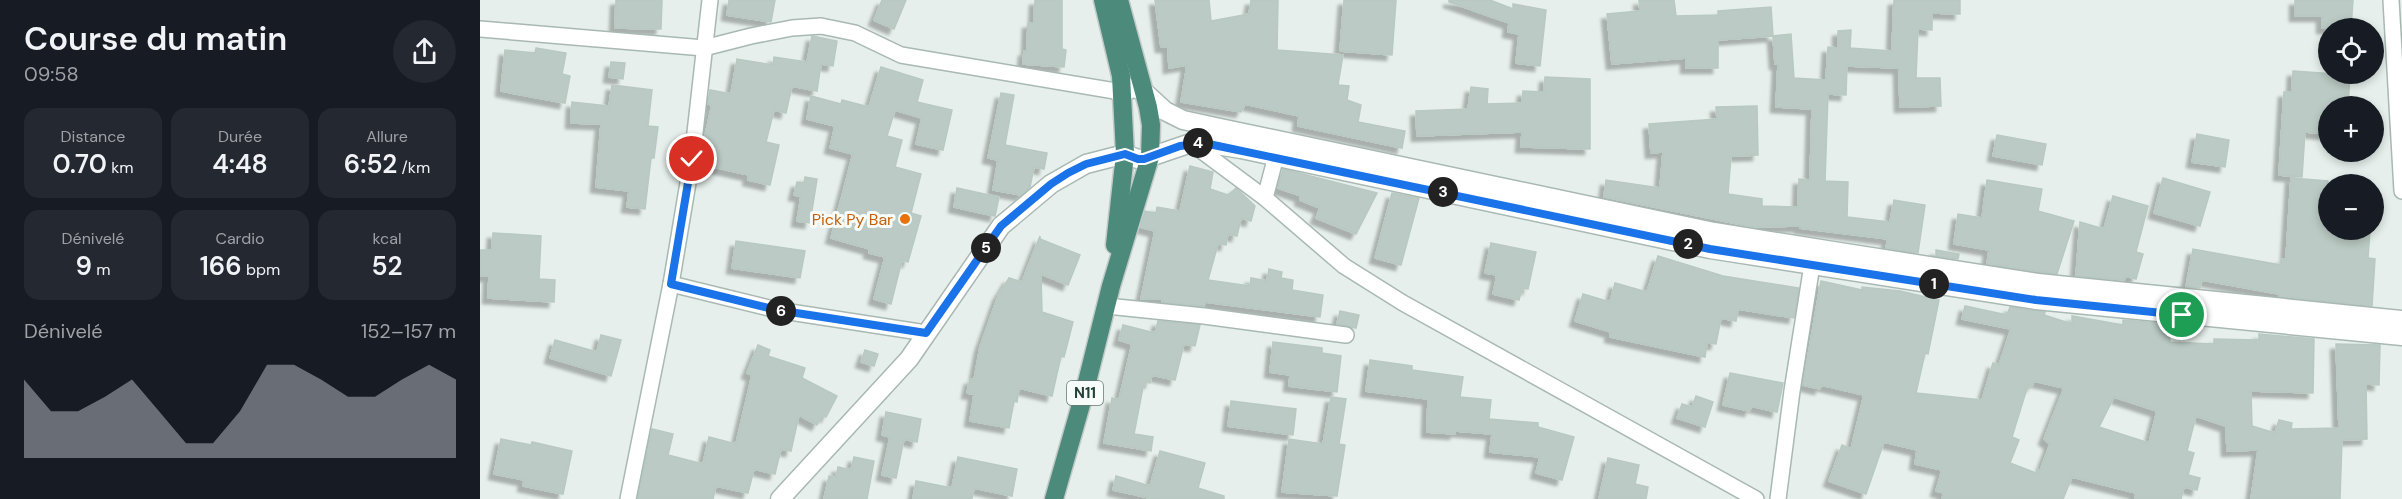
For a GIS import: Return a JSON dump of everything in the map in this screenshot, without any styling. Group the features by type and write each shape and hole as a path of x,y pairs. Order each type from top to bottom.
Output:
{"highway":[{"name":"N11","path":"1054,499 1107,306 1125,154 1120,76 1103,0"},
{"name":"N11","path":"1111,286 1150,158 1151,125 1119,0"}],"street":[{"path":"628,499 671,284 692,159 710,0"},
{"path":"2391,0 2402,191"},
{"path":"480,29 704,48 792,28 821,26 855,33 901,55 1121,93 1131,88 1142,90 1165,111 1183,120 1714,232 2038,283 2402,320"},
{"path":"1191,143 1265,198 1344,266 1403,303 1756,499"},
{"path":"780,499 909,359 1001,226 1068,173 1086,164 1125,154 1138,159 1150,158 1191,143 1219,144 1710,249 2036,300 2402,336"},
{"path":"1265,198 1276,156"},
{"path":"1778,499 1812,265"},
{"path":"671,284 777,310 926,333"},
{"path":"1107,306 1346,334"}],"building":[{"path":"616,0 662,0 661,29 615,28"},
{"path":"729,0 775,0 771,22 727,15"},
{"path":"882,0 906,0 894,29 874,20"},
{"path":"1035,0 1062,0 1062,49 1066,50 1064,67 1023,64 1024,51 1027,51 1028,23 1034,23"},
{"path":"1155,0 1209,0 1211,21 1249,14 1251,0 1278,0 1277,50 1343,55 1338,85 1349,86 1347,100 1361,105 1358,122 1405,131 1402,148 1298,126 1299,116 1245,104 1241,112 1181,102 1187,65 1169,68 1168,47 1161,47"},
{"path":"1344,0 1396,0 1392,55 1340,51"},
{"path":"1449,0 1490,0 1513,9 1513,4 1546,10 1540,66 1516,63 1519,34 1508,32 1509,23 1449,2"},
{"path":"1639,0 1674,0 1676,16 1718,15 1718,11 1771,7 1773,36 1718,40 1718,68 1686,68 1686,58 1612,64 1607,14 1640,11"},
{"path":"1894,0 1960,0 1960,14 1932,13 1932,30 1918,29 1916,78 1940,78 1941,106 1900,107 1899,68 1847,66 1846,95 1828,94 1825,181 1848,182 1847,217 1890,222 1894,200 1925,205 1918,253 1886,248 1888,239 1800,228 1800,226 1753,227 1604,197 1606,180 1660,188 1663,152 1651,153 1649,124 1717,119 1716,107 1757,106 1758,155 1731,156 1728,194 1762,199 1762,206 1798,207 1799,179 1810,180 1812,109 1776,107 1778,64 1775,64 1773,36 1791,34 1794,78 1826,80 1828,47 1838,48 1838,31 1851,30 1850,48 1892,51"},
{"path":"2295,0 2353,0 2352,18 2295,16"},
{"path":"812,36 837,41 833,66 821,64 817,91 792,86 786,113 774,110 766,142 779,145 770,185 748,180 749,175 704,165 709,143 704,140 712,105 708,104 710,90 731,94 737,59 773,65 774,57 807,62"},
{"path":"536,48 566,53 562,74 570,76 565,103 501,91 505,50 535,53"},
{"path":"611,62 625,63 623,79 609,77"},
{"path":"881,67 923,80 917,102 952,110 943,150 916,144 922,118 895,110 887,136 902,140 895,167 921,174 911,213 921,216 908,262 902,260 891,304 874,299 885,257 869,253 870,249 831,238 853,154 830,148 835,126 807,119 811,96 841,104 842,100 869,107"},
{"path":"2293,71 2318,73 2318,84 2349,84 2349,96 2318,96 2318,133 2305,132 2302,177 2279,175 2284,92 2292,92"},
{"path":"1545,77 1590,79 1590,149 1521,147 1522,132 1417,136 1416,111 1468,109 1471,87 1488,89 1487,104 1522,103 1523,91 1544,92"},
{"path":"612,85 652,90 648,126 658,127 654,158 651,158 645,209 627,207 629,191 596,187 601,124 571,123 572,102 609,106"},
{"path":"1001,93 1014,95 1005,145 1047,153 1044,169 1034,167 1030,187 1021,195 993,190 998,160 988,158"},
{"path":"2197,134 2229,140 2225,167 2192,162"},
{"path":"1997,135 2046,144 2042,165 1993,156"},
{"path":"1190,166 1213,172 1210,189 1228,195 1236,188 1255,206 1251,221 1241,218 1237,236 1228,234 1226,245 1218,244 1208,280 1250,286 1251,278 1267,281 1269,269 1282,272 1281,278 1293,280 1292,290 1323,295 1320,317 1205,302 1204,306 1162,302 1163,299 1141,299 1155,231 1140,227 1145,211 1156,213 1157,207 1180,211"},
{"path":"1283,169 1377,193 1356,234 1316,218 1320,208 1300,200 1301,196 1278,188"},
{"path":"805,177 817,179 810,223 797,221 801,196 794,195 797,182 804,183"},
{"path":"2163,178 2210,192 2200,226 2154,213"},
{"path":"2291,178 2318,180 2318,240 2369,240 2368,258 2375,259 2372,306 2279,296 2279,294 2202,280 2200,288 2186,287 2193,249 2281,265 2281,259 2286,259"},
{"path":"1987,180 2042,189 2038,211 2074,221 2057,274 1987,264 1989,250 1954,244 1958,214 1982,218"},
{"path":"957,188 999,197 995,216 954,207"},
{"path":"1392,193 1419,198 1401,265 1375,258"},
{"path":"2113,196 2148,206 2136,252 2143,254 2136,279 2126,276 2124,280 2076,276 2080,222 2104,229"},
{"path":"493,233 541,236 539,279 555,280 554,302 488,298 489,276 480,276 480,250 492,250"},
{"path":"1040,236 1040,239 1080,255 1068,285 1041,274 1042,312 1073,322 1064,357 1061,356 1052,396 1019,388 1009,428 970,421 974,394 967,393 970,379 974,380 980,347 998,296 1009,278 1022,282"},
{"path":"736,241 805,251 800,278 732,268"},
{"path":"1491,243 1536,252 1528,289 1522,288 1519,300 1493,294 1497,275 1485,273"},
{"path":"1936,250 1959,254 1958,259 1936,256"},
{"path":"1658,256 1723,276 1799,288 1794,318 1738,309 1736,321 1721,318 1716,344 1707,343 1705,357 1610,337 1611,332 1575,321 1583,294 1610,302 1615,283 1647,292"},
{"path":"1821,281 1862,290 1862,287 1900,291 1939,300 1928,354 1925,353 1916,393 1982,400 1993,363 1999,365 2011,329 1962,319 1965,306 2007,315 2010,307 2045,312 2044,315 2072,324 2072,316 2123,325 2123,320 2169,324 2170,342 2214,344 2214,339 2259,340 2259,334 2314,339 2313,393 2251,391 2252,426 2275,433 2279,420 2292,423 2291,429 2339,428 2336,344 2380,345 2379,385 2366,384 2367,439 2342,440 2340,499 2251,499 2258,450 2227,451 2226,426 2196,416 2187,451 2194,453 2188,475 2200,478 2197,490 2184,487 2181,499 2135,499 2136,493 2072,477 2063,499 1942,499 1944,493 1936,491 1942,470 1915,464 1917,450 1884,442 1866,494 1829,481 1842,445 1851,449 1864,395 1821,385 1820,389 1803,385","holes":["2034,381 2064,388 2044,439 2050,444 2040,471 2037,469 2036,473 2010,463 2019,440 2012,437 2028,385 2032,386","2114,397 2157,411 2149,443 2099,427"]},
{"path":"1340,311 1359,315 1356,328 1337,324"},
{"path":"1158,321 1200,325 1195,346 1184,344 1175,380 1152,375 1150,383 1144,382 1134,434 1153,437 1151,451 1104,443 1112,398 1119,400 1132,344 1119,340 1123,325 1155,333"},
{"path":"601,335 621,340 611,376 550,358 555,340 597,352"},
{"path":"1273,342 1322,348 1322,353 1341,356 1337,392 1289,386 1290,375 1270,372"},
{"path":"758,345 770,350 768,356 805,368 802,378 837,396 826,417 822,415 817,425 799,415 791,451 781,449 775,474 754,469 748,493 716,486 713,499 638,499 652,429 673,434 668,455 703,464 709,437 736,444 752,375 747,373"},
{"path":"865,350 878,354 874,366 861,362"},
{"path":"1370,360 1412,366 1412,370 1463,377 1460,397 1491,400 1489,419 1538,423 1538,427 1574,437 1562,480 1536,473 1540,457 1490,452 1492,434 1455,431 1455,434 1427,432 1428,399 1366,391"},
{"path":"1730,373 1783,383 1777,412 1751,406 1750,411 1723,405"},
{"path":"1696,396 1713,402 1705,427 1677,418 1682,404 1692,407"},
{"path":"1331,397 1346,399 1339,444 1345,445 1337,496 1282,492 1289,439 1323,444"},
{"path":"1231,401 1296,409 1293,435 1228,426"},
{"path":"886,412 921,419 917,442 904,439 896,478 882,475 890,437 882,435"},
{"path":"501,439 531,445 532,442 572,451 563,494 523,486 524,480 494,474"},
{"path":"1160,451 1205,463 1198,488 1224,496 1224,499 1154,499 1113,490 1116,476 1150,486"},
{"path":"854,457 874,461 867,499 824,499 829,476 836,477 838,467 851,470"},
{"path":"958,457 1017,469 1012,496 974,488 972,499 913,499 916,481 952,488"},
{"path":"1608,458 1639,465 1635,484 1648,487 1646,499 1599,499"}],"place":[{"name":"Pick Py Bar","path":"905,219"}],"route":[{"path":"692,159 671,284 777,310 926,333 1001,226 1051,184 1086,164 1125,154 1138,159 1150,158 1191,143 1219,144 1710,249 2036,300 2182,315"}]}
